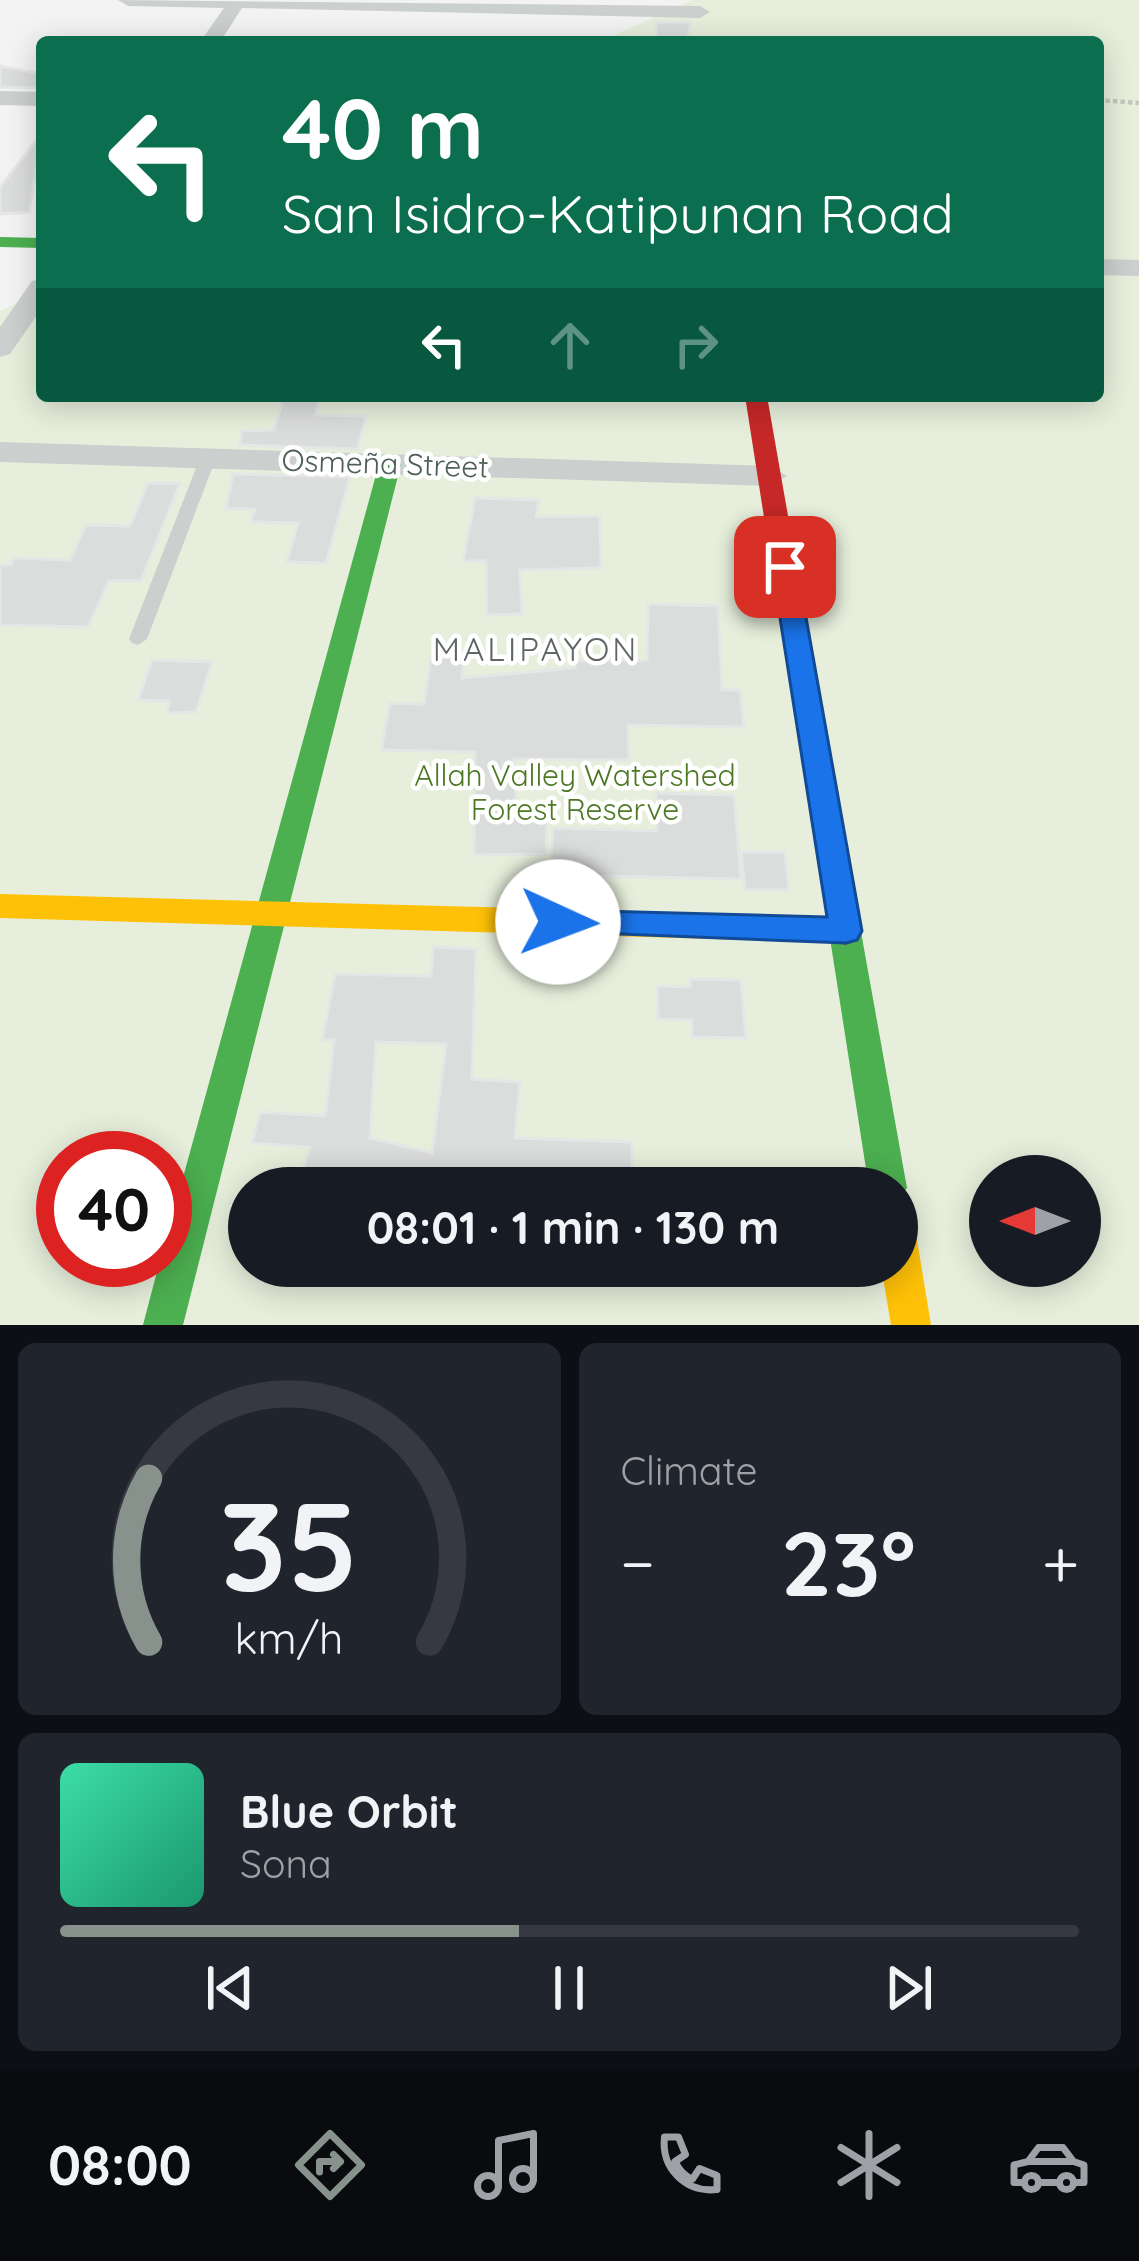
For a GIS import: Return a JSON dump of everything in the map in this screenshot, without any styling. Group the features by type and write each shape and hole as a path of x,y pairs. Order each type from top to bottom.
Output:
{"street":[{"path":"128,0 700,13"},
{"path":"214,36 237,2"},
{"path":"0,98 36,99"},
{"path":"0,242 36,243"},
{"path":"1104,267 1139,268"},
{"path":"0,348 36,295"},
{"path":"757,402 885,1167"},
{"name":"Osmeña Street","path":"0,452 770,476"},
{"path":"163,1325 390,464"},
{"path":"0,906 846,931"},
{"path":"905,1287 911,1325"}],"lane":[{"path":"138,638 208,458"}],"path":[{"path":"1104,101 1139,104"}],"green space":[{"name":"Allah Valley Watershed Forest Reserve","path":"692,0 1139,0 1139,1325 0,1325 0,311 36,295 36,402 1104,402 1104,36 612,36"}],"building":[{"path":"656,22 691,22 688,36 657,36"},
{"path":"0,66 36,73 36,88 0,87"},
{"path":"36,141 29,212 0,214 0,187"},
{"path":"282,402 319,402 315,415 366,416 358,449 239,445 242,431 274,430"},
{"path":"233,474 350,477 326,563 287,562 298,523 251,522 255,509 226,509"},
{"path":"148,483 180,483 141,581 109,581 88,627 0,625 0,565 11,565 14,558 70,560 86,525 130,526"},
{"path":"475,498 539,500 536,517 600,516 601,568 520,570 522,614 487,615 486,561 463,561"},
{"path":"648,604 718,606 722,690 740,690 744,727 628,725 629,760 513,759 518,817 547,822 546,854 474,855 475,752 381,750 390,703 424,704 431,657 464,658 462,678 575,668 575,661 647,660"},
{"path":"152,660 212,662 196,712 167,713 170,701 138,700"},
{"path":"656,793 734,795 741,879 550,875 553,828 657,831"},
{"path":"741,852 785,852 789,890 745,890"},
{"path":"433,947 476,949 472,1079 520,1082 515,1138 632,1142 632,1167 304,1167 310,1147 252,1143 260,1112 325,1116 334,1040 322,1040 335,974 431,976","holes":["376,1042 446,1044 432,1153 370,1138"]},
{"path":"690,979 741,980 746,1038 692,1037 692,1020 658,1019 657,986 690,987"}],"traffic: fast":[{"path":"0,242 36,243"},
{"path":"163,1325 390,464"},
{"path":"845,932 884,1167"}],"traffic: slow":[{"path":"0,906 846,930"},
{"path":"905,1287 911,1325"}],"traffic: jam":[{"path":"757,402 845,932"}],"district":[{"name":"MALIPAYON","path":"536,648"}],"route":[{"path":"558,922 846,931 785,567"}]}
